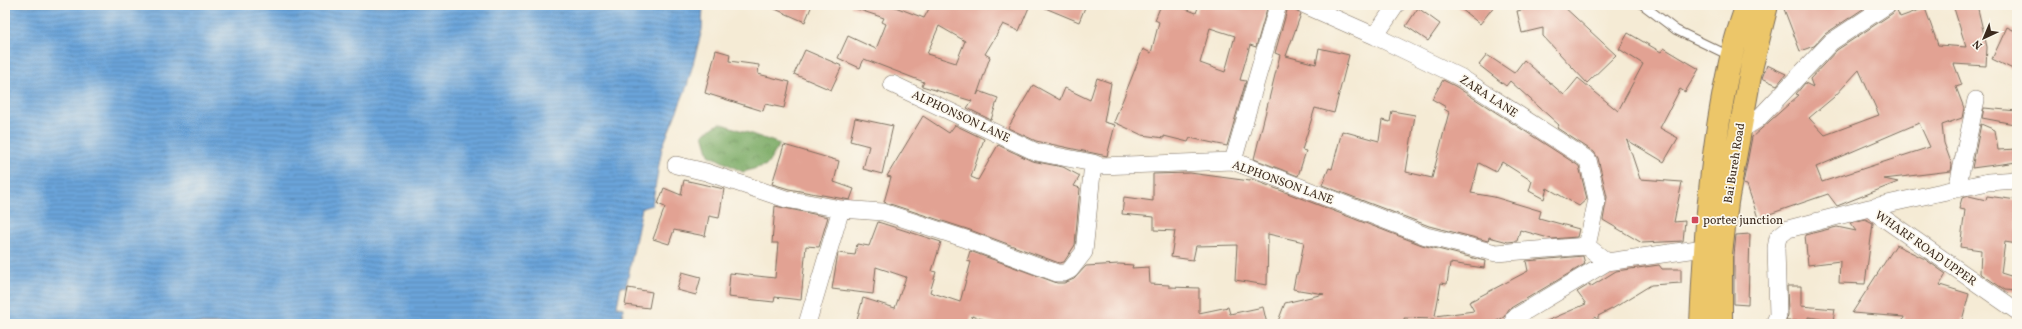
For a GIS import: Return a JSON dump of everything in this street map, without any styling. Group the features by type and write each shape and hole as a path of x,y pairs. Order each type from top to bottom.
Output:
{"highway":[{"name":"Bai Bureh Road","path":"1701,324 1704,248 1720,113 1731,57 1746,5"},
{"name":"Bai Bureh Road","path":"1721,324 1721,254 1739,131 1752,65 1767,5"}],"street":[{"path":"1233,161 1278,5"},
{"name":"ZARA LANE","path":"1305,5 1375,36 1460,77 1588,160 1597,199 1587,246"},
{"path":"1375,36 1396,5"},
{"path":"1739,131 1758,119 1831,42 1888,5"},
{"name":"ALPHONSON LANE","path":"892,84 1036,152 1094,163 1100,166 1233,161 1426,236 1496,253 1587,246"},
{"path":"1956,189 1976,100"},
{"path":"676,164 706,172 786,199 841,209 883,212 966,239 1057,273 1064,273 1070,270 1084,252 1094,163"},
{"path":"1869,208 1988,182 2017,180"},
{"name":"WHARF ROAD UPPER","path":"1774,324 1778,315 1776,248 1778,237 1788,229 1869,208 2017,311"},
{"path":"807,324 841,209"},
{"path":"1587,246 1607,262"},
{"path":"1511,322 1607,262 1704,248"}],"lane":[{"path":"1643,5 1676,30 1731,57"}],"green space":[{"path":"720,123 780,144 767,165 743,172 709,155 703,134"}],"water":[{"path":"5,5 703,5 702,30 687,86 662,148 652,205 642,208 626,287 621,286 617,306 623,308 622,324 5,324"}],"building":[{"path":"766,5 812,5 805,22"},
{"path":"851,5 890,5 924,18 931,5 1030,5 1019,31 1003,24 985,54 990,57 977,95 979,91 998,98 991,120 967,108 972,101 922,86 924,82 864,59 860,68 838,58 848,36 876,49 886,24 882,22 884,18 851,7","holes":["939,26 965,41 956,63 927,54"]},
{"path":"1038,5 1086,5 1079,22"},
{"path":"1161,5 1176,5 1196,13 1199,5 1268,5 1256,47 1250,45 1240,80 1246,81 1227,146 1190,138 1188,142 1164,136 1164,138 1142,135 1114,122 1143,49 1151,53 1159,22 1155,20","holes":["1210,28 1235,36 1225,72 1200,63"]},
{"path":"1456,5 1495,5 1480,24"},
{"path":"1546,5 1562,5 1616,55 1587,83 1543,36 1543,28 1522,33 1517,11"},
{"path":"1795,5 1869,5 1825,34 1814,46 1800,51 1784,9"},
{"path":"1953,5 1977,5 1987,47 1986,66 1954,64 1962,85 1956,87 1964,108 1962,118 1942,125 1944,143 1952,165 1951,171 1884,179 1898,182 1837,206 1828,194 1758,218 1747,185 1743,184 1752,137 1799,95 1796,94 1805,83 1813,87 1810,79 1837,50 1893,13 1896,8 1900,17 1925,8 1938,45 1966,47","holes":["1859,70 1879,115 1825,135 1809,118 1834,97","1919,123 1930,147 1822,182 1816,167"]},
{"path":"1288,7 1301,14 1286,56 1316,64 1319,48 1349,55 1334,113 1315,108 1302,150 1306,151 1298,176 1254,159 1280,55 1275,53"},
{"path":"1418,8 1440,24 1428,41 1406,26"},
{"path":"2007,27 2017,32 2017,71 1992,59"},
{"path":"1628,33 1661,52 1664,48 1699,69 1685,92 1680,89 1660,128 1678,138 1664,162 1627,140 1640,179 1682,182 1674,222 1685,221 1683,241 1642,243 1603,220 1607,197 1598,158 1594,152 1557,128 1559,125 1510,81 1506,86 1479,65 1487,55 1514,73 1524,60 1564,95 1578,78 1618,111 1643,64 1619,49"},
{"path":"716,50 730,54 729,61 759,65 758,74 790,82 784,108 765,104 763,111 705,93"},
{"path":"805,50 842,66 831,90 794,74"},
{"path":"1767,65 1786,74 1777,85 1762,78"},
{"path":"1097,78 1111,83 1104,122 1115,125 1107,156 1036,141 1008,128 1033,85 1060,100 1065,88 1090,100"},
{"path":"1443,80 1455,86 1579,166 1587,199 1579,206 1547,188 1544,199 1529,191 1532,181 1502,162 1496,172 1479,163 1471,193 1494,197 1541,211 1539,218 1579,229 1577,237 1552,239 1520,230 1517,241 1508,242 1489,237 1488,241 1429,226 1322,185 1329,168 1332,169 1342,131 1379,141 1382,120 1390,122 1392,111 1415,115 1406,172 1432,178 1449,112 1444,109 1446,107 1432,99"},
{"path":"1984,108 2017,111 2014,124 1982,118"},
{"path":"923,116 949,133 955,125 984,139 971,177 978,180 998,145 1032,161 1063,167 1080,176 1074,186 1080,188 1075,245 1064,262 1059,263 970,230 884,202 891,177 887,176"},
{"path":"855,118 893,126 882,174 863,169 869,146 850,141"},
{"path":"1981,124 1995,130 1998,150 2017,149 2017,162 1972,168"},
{"path":"784,145 839,161 834,182 854,189 850,200 789,189 772,184"},
{"path":"1190,173 1250,181 1251,179 1422,245 1485,261 1484,268 1450,263 1447,284 1441,283 1435,316 1474,311 1469,302 1528,271 1526,261 1583,256 1585,264 1509,309 1504,317 1491,324 1435,324 1434,319 1404,318 1405,324 1277,324 1285,303 1324,294 1293,289 1296,274 1298,274 1304,242 1268,234 1267,285 1235,280 1237,245 1196,246 1193,260 1171,257 1175,231 1154,230 1154,217 1122,214 1124,197 1153,201 1153,174"},
{"path":"684,180 724,189 719,218 709,216 705,236 674,230 669,244 653,239 665,207 658,204 664,188 681,195"},
{"path":"1969,196 1986,200 1987,196 2017,200 2017,244 2005,242 2001,273 2017,278 2017,291 2005,290 1980,273 1981,250 1960,247 1965,210 1959,209 1962,198"},
{"path":"775,206 828,217 819,247 806,246 801,300 775,297 774,302 728,297 730,273 775,278 778,243 772,243"},
{"path":"1865,219 1873,223 1865,284 1839,283 1840,261 1808,265 1805,235 1837,227 1856,231 1850,223"},
{"path":"878,222 941,242 932,271 936,272 930,292 960,302 971,262 967,261 970,251 1057,283 1064,283 1074,279 1086,266 1119,264 1133,265 1132,268 1149,267 1150,284 1169,285 1169,287 1199,288 1199,313 1228,307 1230,314 1263,307 1267,324 1000,324 972,316 969,324 856,324 863,298 895,308 906,277 876,267 873,294 832,289 838,253 855,255 857,244 869,246"},
{"path":"1750,234 1748,305 1734,304 1734,255 1736,235"},
{"path":"1896,245 1925,259 1946,274 1940,285 1969,294 1961,324 1902,324 1904,317 1852,313"},
{"path":"1659,265 1662,269 1681,269 1681,283 1651,285 1598,316 1598,321 1595,317 1587,324 1540,324 1586,304 1577,292 1590,284 1590,287 1616,271"},
{"path":"682,272 701,277 696,295 677,290"},
{"path":"1787,286 1801,286 1801,306 1835,309 1833,321 1808,317 1808,321 1786,321 1788,315"},
{"path":"628,288 652,292 649,308 625,305"}],"place":[{"name":"portee junction","path":"1695,220"}]}
